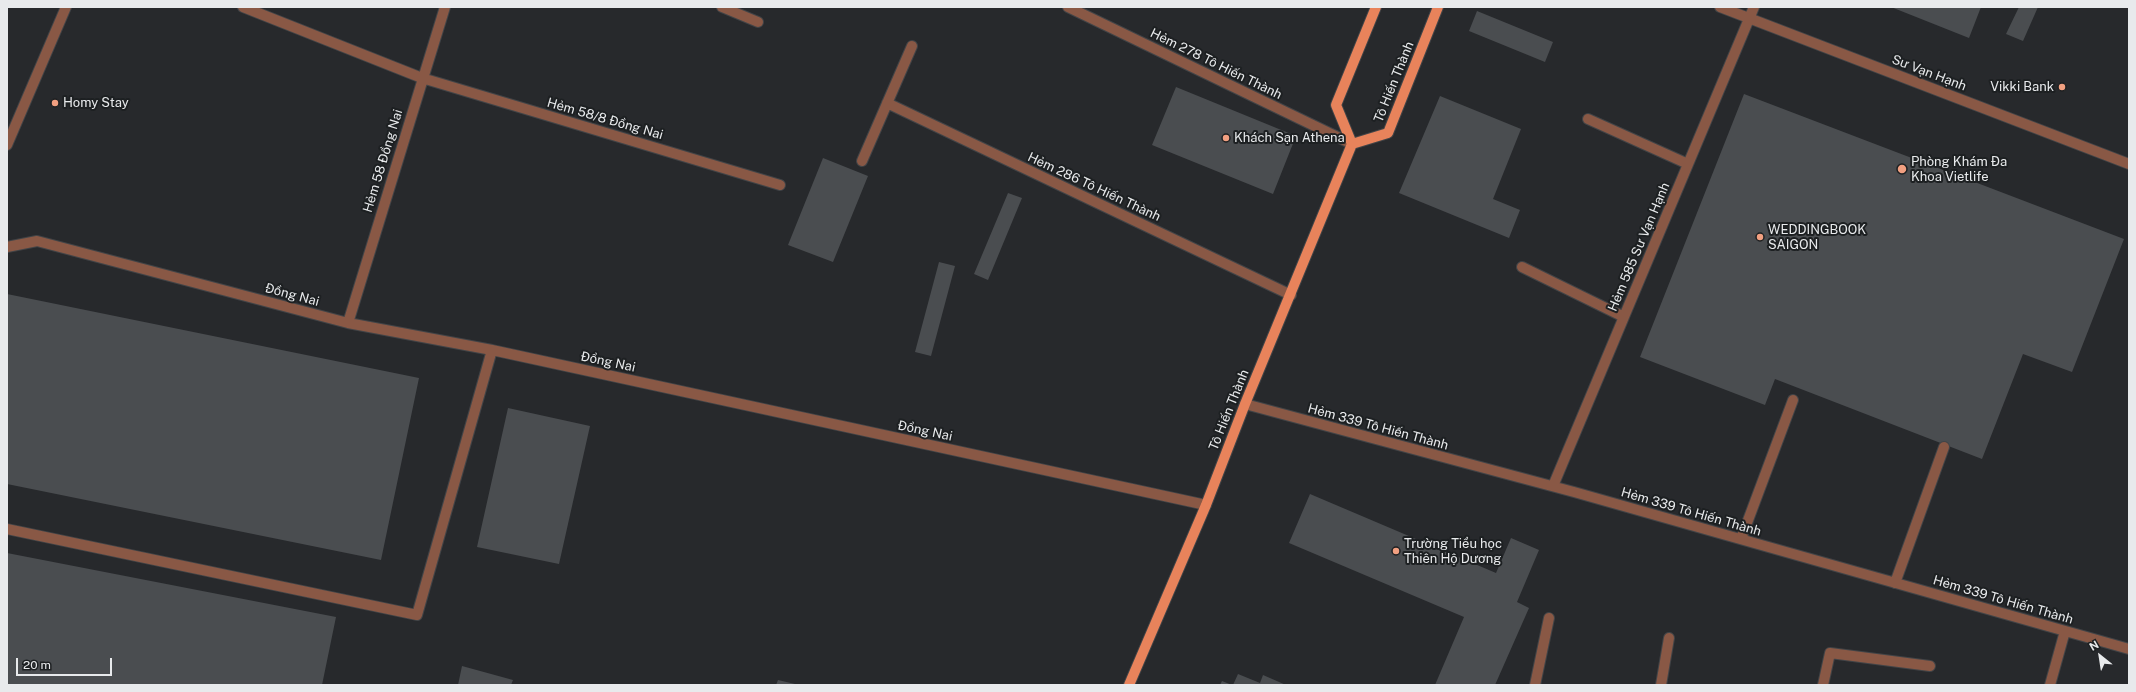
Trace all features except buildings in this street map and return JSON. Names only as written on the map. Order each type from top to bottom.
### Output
[{"type":"main road","points":[[1352,144],[1336,105],[1376,7]]},
{"type":"main road","name":"Tô Hiến Thành","points":[[1129,685],[1206,505],[1245,404],[1352,144],[1388,133],[1438,7]]},
{"type":"street","points":[[7,145],[66,7]]},
{"type":"street","name":"Hẻm 58/8 Đồng Nai","points":[[243,7],[422,78],[780,184]]},
{"type":"street","name":"Hẻm 58 Đồng Nai","points":[[348,323],[445,7]]},
{"type":"street","points":[[722,7],[758,22]]},
{"type":"street","name":"Hẻm 278 Tô Hiến Thành","points":[[1068,7],[1352,144]]},
{"type":"street","name":"Sư Vạn Hạnh","points":[[1720,7],[2129,164]]},
{"type":"street","name":"Hẻm 585 Sư Vạn Hạnh","points":[[1553,486],[1754,7]]},
{"type":"street","points":[[862,161],[912,46]]},
{"type":"street","name":"Hẻm 286 Tô Hiến Thành","points":[[887,103],[1291,295]]},
{"type":"street","points":[[1588,119],[1688,164]]},
{"type":"street","name":"Đồng Nai","points":[[7,247],[37,241],[348,323],[492,350],[1206,505]]},
{"type":"street","points":[[1522,267],[1624,317]]},
{"type":"street","points":[[7,529],[417,615],[492,350]]},
{"type":"street","points":[[1741,539],[1793,400]]},
{"type":"street","name":"Hẻm 339 Tô Hiến Thành","points":[[1245,404],[1553,486],[2129,649]]},
{"type":"street","points":[[1895,583],[1944,447]]},
{"type":"street","points":[[1535,685],[1548,618]]},
{"type":"street","points":[[2050,685],[2064,631]]},
{"type":"street","points":[[1661,685],[1670,638]]},
{"type":"street","points":[[1823,685],[1830,653],[1930,666]]},
{"type":"place","name":"Vikki Bank","points":[[2062,87]]},
{"type":"place","name":"Homy Stay","points":[[55,103]]},
{"type":"place","name":"Khách Sạn Athena","points":[[1226,138]]},
{"type":"place","name":"Phòng Khám Đa Khoa Vietlife","points":[[1902,169]]},
{"type":"place","name":"WEDDINGBOOK SAIGON","points":[[1760,237]]},
{"type":"place","name":"Trường Tiểu học Thiên Hộ Dương","points":[[1396,551]]}]
